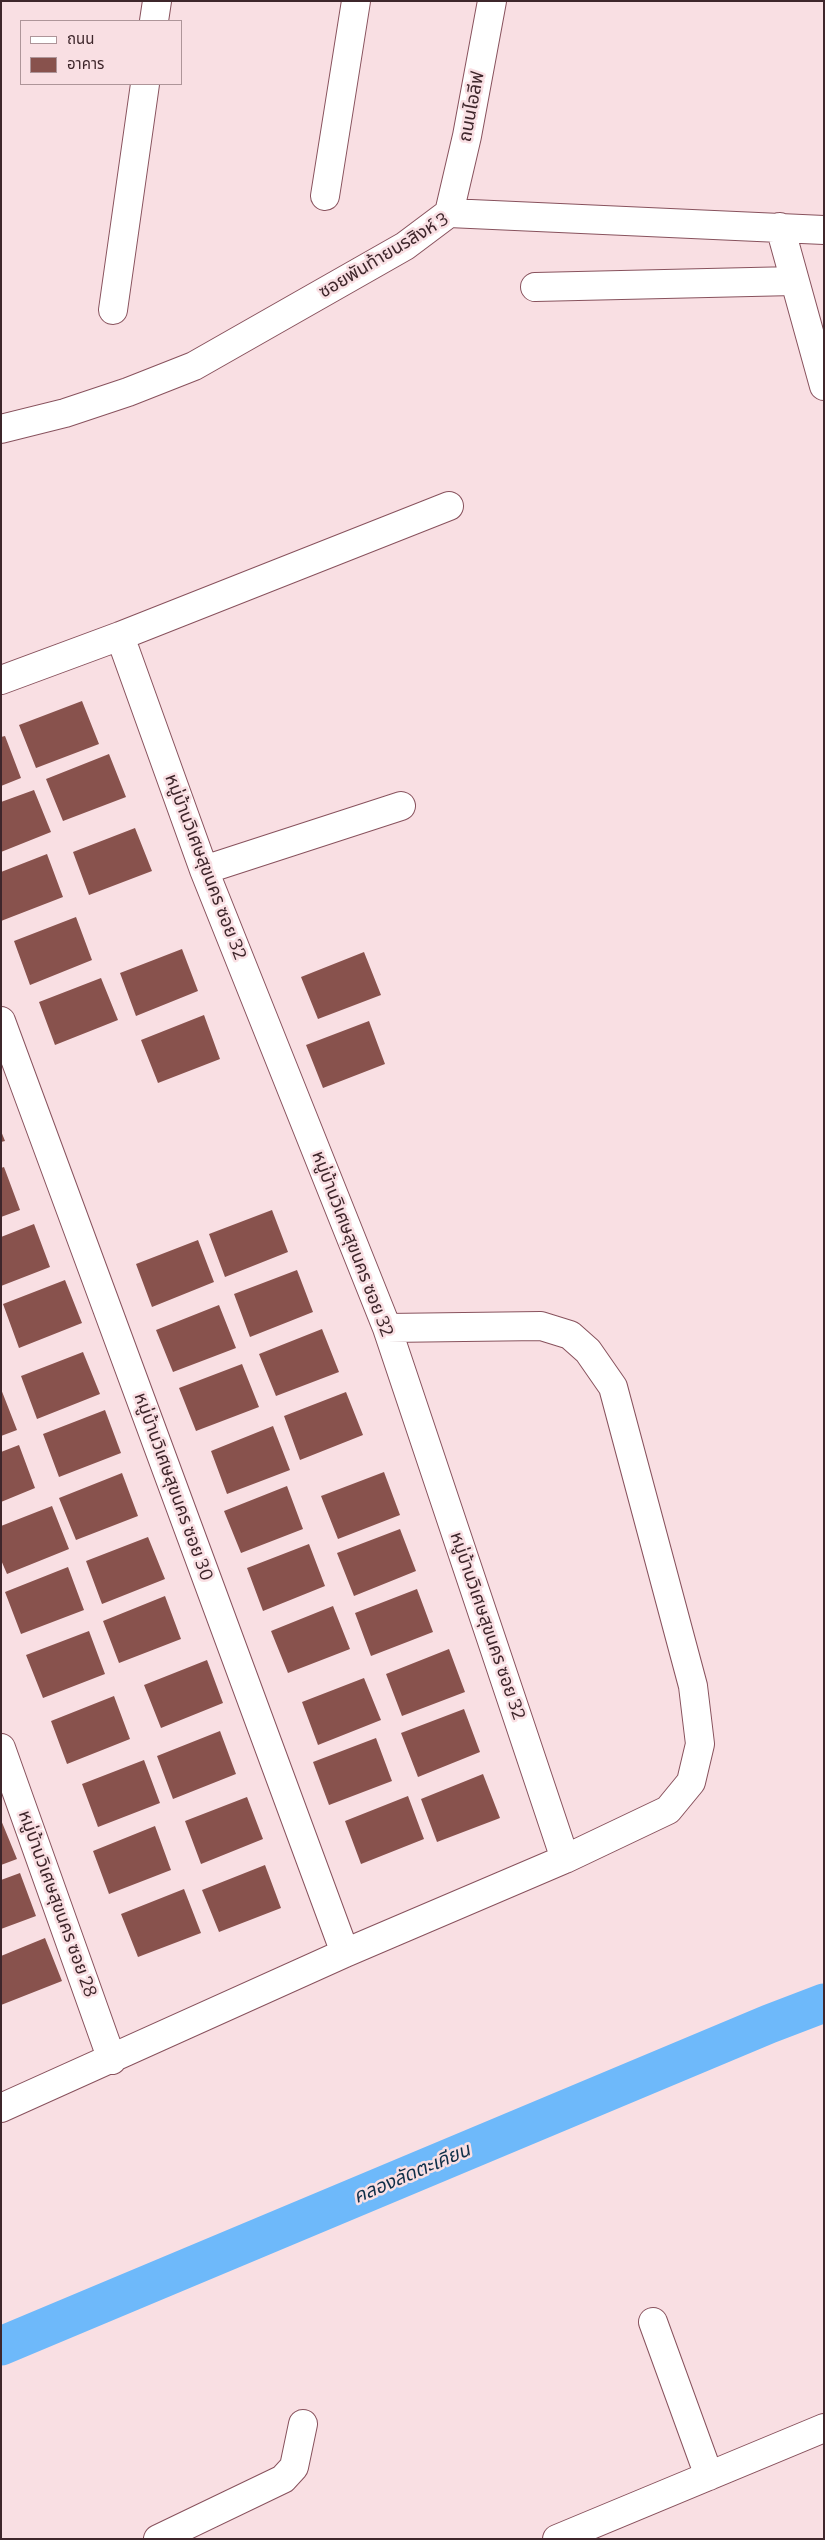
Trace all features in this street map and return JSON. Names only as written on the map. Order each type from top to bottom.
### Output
[{"type":"street","points":[[154,20],[157,1]]},
{"type":"street","points":[[325,196],[356,1]]},
{"type":"street","name":"ถนนไอลีฟ","points":[[449,213],[467,136],[492,1]]},
{"type":"street","points":[[113,310],[145,85]]},
{"type":"street","name":"ซอยพันท้ายนรสิงห์ 3","points":[[1,429],[83,407],[194,366],[405,246],[449,213],[520,218],[824,230]]},
{"type":"street","points":[[780,227],[824,386]]},
{"type":"street","points":[[535,287],[794,281]]},
{"type":"street","points":[[1,680],[120,636],[449,506]]},
{"type":"street","name":"หมู่บ้านวิเศษสุขนคร ซอย 32","points":[[120,636],[204,870],[387,1328],[565,1859]]},
{"type":"street","points":[[204,870],[401,806]]},
{"type":"street","name":"หมู่บ้านวิเศษสุขนคร ซอย 30","points":[[1,1021],[346,1953]]},
{"type":"street","points":[[1,2108],[112,2060],[346,1953],[565,1859],[668,1810],[691,1782],[700,1744],[693,1686],[613,1387],[588,1351],[570,1335],[541,1326],[387,1328]]},
{"type":"street","name":"หมู่บ้านวิเศษสุขนคร ซอย 28","points":[[1,1748],[112,2060]]},
{"type":"street","points":[[653,2322],[709,2476]]},
{"type":"street","points":[[158,2539],[283,2479],[294,2467],[303,2424]]},
{"type":"street","points":[[557,2539],[824,2428]]},
{"type":"building","points":[[82,701],[99,744],[36,768],[19,725]]},
{"type":"building","points":[[5,736],[21,778],[1,786],[1,737]]},
{"type":"building","points":[[109,754],[126,797],[63,821],[46,779]]},
{"type":"building","points":[[34,790],[51,832],[1,852],[1,802]]},
{"type":"building","points":[[135,828],[152,871],[89,895],[73,852]]},
{"type":"building","points":[[47,854],[63,897],[1,921],[1,872]]},
{"type":"building","points":[[76,917],[92,960],[30,985],[14,941]]},
{"type":"building","points":[[182,949],[198,991],[136,1016],[120,973]]},
{"type":"building","points":[[364,952],[381,995],[318,1019],[301,977]]},
{"type":"building","points":[[101,978],[118,1020],[55,1045],[39,1002]]},
{"type":"building","points":[[204,1015],[220,1059],[158,1083],[141,1040]]},
{"type":"building","points":[[369,1021],[385,1064],[323,1088],[306,1045]]},
{"type":"building","points":[[1,1131],[5,1141],[1,1142]]},
{"type":"building","points":[[4,1167],[20,1210],[1,1217],[1,1168]]},
{"type":"building","points":[[272,1210],[288,1252],[225,1277],[209,1234]]},
{"type":"building","points":[[34,1224],[50,1267],[1,1286],[1,1237]]},
{"type":"building","points":[[198,1240],[214,1282],[152,1307],[136,1264]]},
{"type":"building","points":[[297,1270],[313,1312],[250,1337],[234,1294]]},
{"type":"building","points":[[65,1280],[82,1323],[19,1348],[3,1304]]},
{"type":"building","points":[[219,1305],[236,1348],[173,1372],[156,1330]]},
{"type":"building","points":[[322,1329],[339,1372],[276,1396],[259,1354]]},
{"type":"building","points":[[83,1352],[100,1394],[37,1419],[21,1376]]},
{"type":"building","points":[[242,1364],[259,1407],[196,1431],[179,1388]]},
{"type":"building","points":[[1,1389],[17,1430],[1,1436]]},
{"type":"building","points":[[346,1392],[363,1435],[300,1460],[284,1416]]},
{"type":"building","points":[[105,1410],[121,1453],[59,1477],[43,1434]]},
{"type":"building","points":[[273,1426],[290,1470],[227,1494],[211,1451]]},
{"type":"building","points":[[19,1445],[35,1488],[1,1502],[1,1452]]},
{"type":"building","points":[[384,1472],[400,1515],[338,1539],[321,1496]]},
{"type":"building","points":[[122,1473],[138,1516],[76,1540],[59,1498]]},
{"type":"building","points":[[287,1486],[303,1529],[241,1553],[224,1511]]},
{"type":"building","points":[[52,1506],[69,1549],[7,1574],[1,1560],[1,1526]]},
{"type":"building","points":[[400,1529],[416,1571],[354,1596],[337,1553]]},
{"type":"building","points":[[148,1537],[165,1579],[102,1604],[86,1561]]},
{"type":"building","points":[[309,1544],[325,1586],[263,1611],[247,1568]]},
{"type":"building","points":[[68,1567],[84,1610],[21,1634],[5,1592]]},
{"type":"building","points":[[417,1589],[433,1632],[371,1656],[355,1613]]},
{"type":"building","points":[[165,1596],[181,1639],[119,1663],[103,1621]]},
{"type":"building","points":[[333,1606],[350,1649],[288,1673],[271,1631]]},
{"type":"building","points":[[89,1631],[105,1674],[43,1698],[26,1655]]},
{"type":"building","points":[[449,1649],[465,1692],[402,1716],[386,1674]]},
{"type":"building","points":[[207,1660],[223,1703],[161,1728],[144,1685]]},
{"type":"building","points":[[364,1678],[381,1720],[318,1745],[302,1702]]},
{"type":"building","points":[[114,1696],[130,1739],[67,1764],[51,1721]]},
{"type":"building","points":[[464,1709],[480,1752],[418,1777],[401,1733]]},
{"type":"building","points":[[220,1731],[236,1774],[173,1799],[157,1756]]},
{"type":"building","points":[[376,1738],[392,1781],[329,1805],[313,1762]]},
{"type":"building","points":[[144,1760],[160,1803],[98,1827],[82,1784]]},
{"type":"building","points":[[483,1774],[500,1818],[437,1842],[421,1799]]},
{"type":"building","points":[[408,1796],[424,1839],[361,1864],[345,1821]]},
{"type":"building","points":[[247,1797],[263,1839],[201,1864],[185,1821]]},
{"type":"building","points":[[1,1820],[17,1859],[1,1865]]},
{"type":"building","points":[[155,1826],[171,1870],[109,1894],[93,1851]]},
{"type":"building","points":[[265,1865],[281,1908],[219,1932],[202,1890]]},
{"type":"building","points":[[20,1873],[36,1916],[1,1929],[1,1880]]},
{"type":"building","points":[[184,1889],[201,1933],[138,1957],[121,1914]]},
{"type":"building","points":[[45,1938],[62,1981],[1,2005],[1,1956]]},
{"type":"waterway","name":"คลองลัดตะเคียน","points":[[1,2346],[769,2024],[824,2003]]}]
